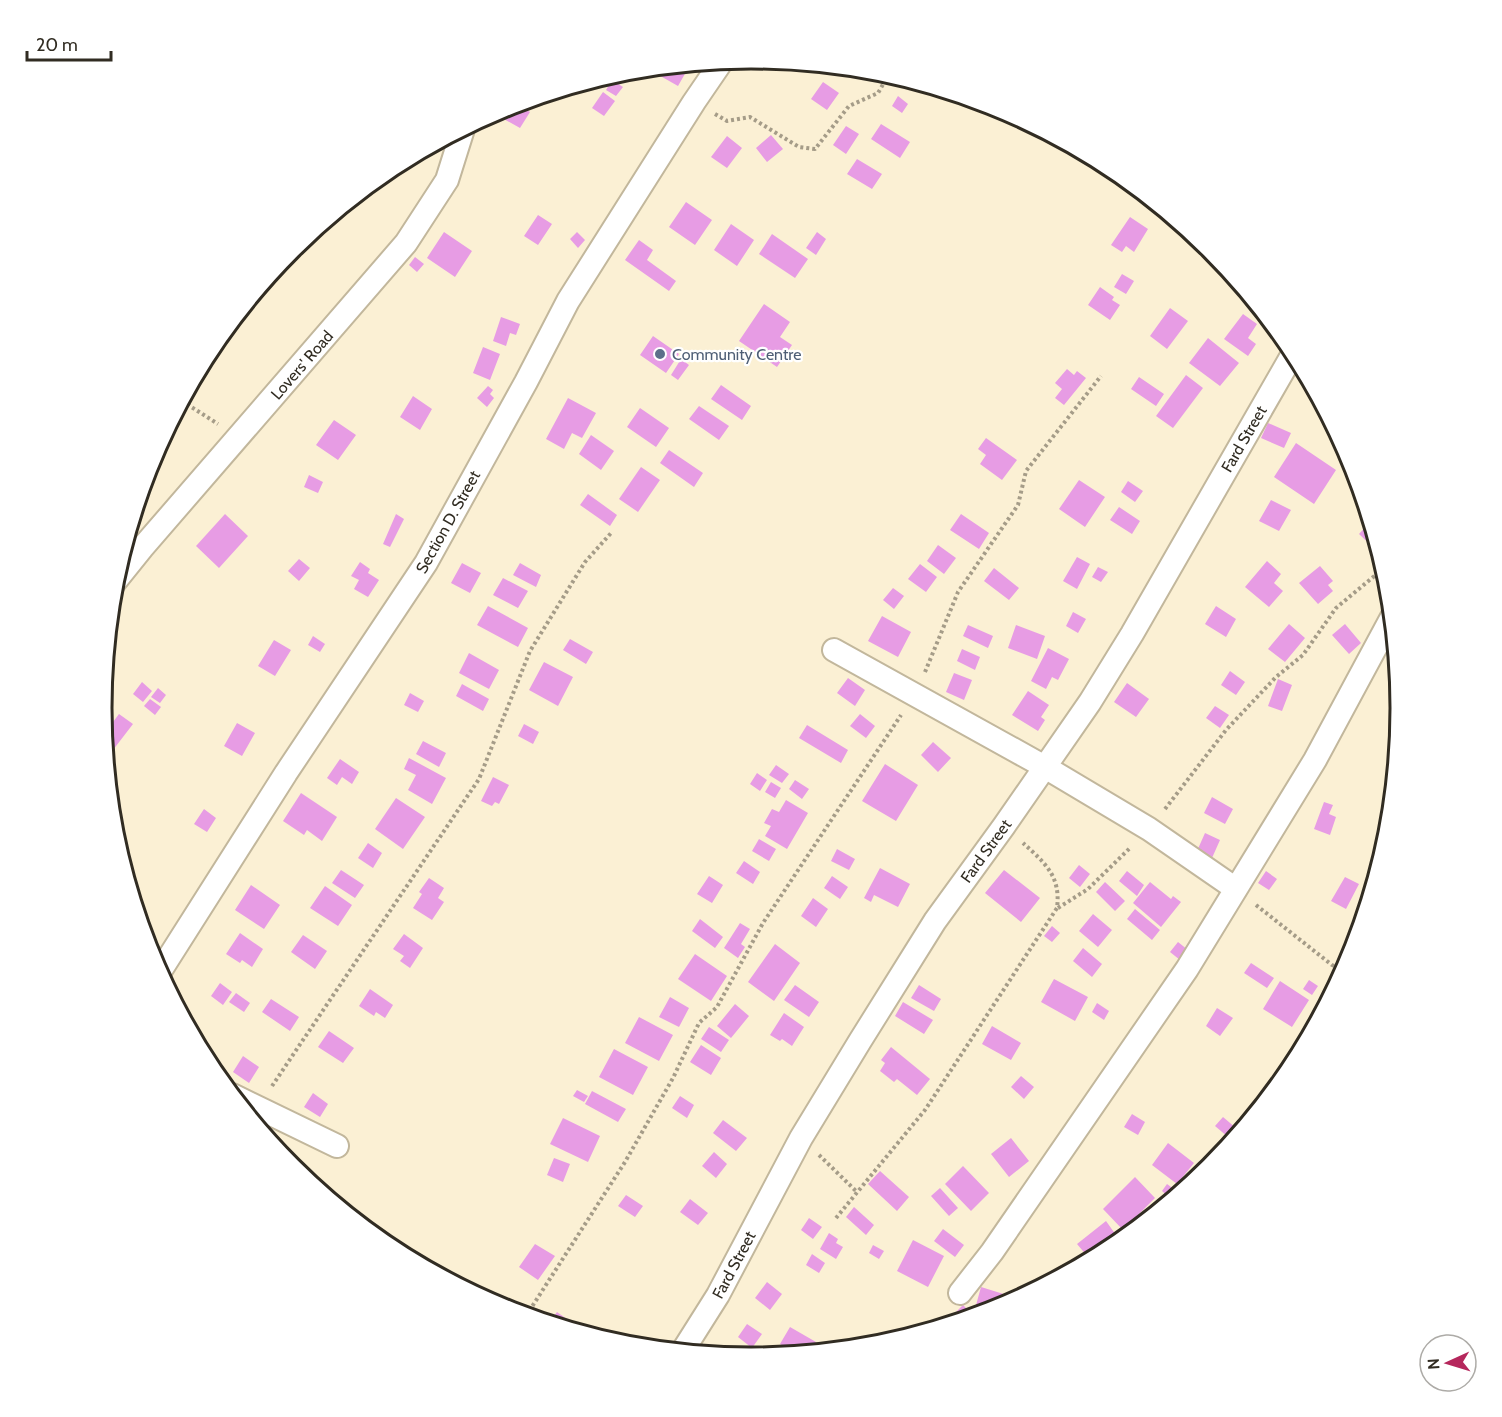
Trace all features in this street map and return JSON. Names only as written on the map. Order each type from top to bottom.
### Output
[{"type":"street","name":"Section D. Street","points":[[165,964],[305,744],[426,563],[568,301],[716,70]]},
{"type":"street","name":"Lovers' Road","points":[[128,565],[406,243],[447,180],[460,139]]},
{"type":"street","name":"Fard Street","points":[[687,1345],[718,1295],[801,1138],[935,921],[1046,767],[1132,634],[1288,362]]},
{"type":"street","points":[[960,1293],[992,1252],[1187,969],[1316,760],[1385,629]]},
{"type":"street","points":[[834,650],[916,693],[1046,767],[1149,829],[1236,889]]},
{"type":"street","points":[[248,1103],[337,1146]]},
{"type":"path","points":[[694,102],[727,121],[750,117],[799,147],[815,149],[849,106],[878,93],[884,83]]},
{"type":"path","points":[[531,1309],[625,1162],[673,1078],[699,1023],[717,1008],[763,923],[916,693],[958,592],[1018,505],[1026,471],[1101,376]]},
{"type":"path","points":[[188,405],[238,438]]},
{"type":"path","points":[[258,1108],[479,779],[530,651],[585,562],[612,532]]},
{"type":"path","points":[[836,1218],[925,1110],[1057,908],[1088,889],[1149,829],[1226,730],[1276,677],[1304,655],[1336,608],[1376,575]]},
{"type":"path","points":[[1004,826],[1048,865],[1059,893],[1057,908]]},
{"type":"path","points":[[1236,889],[1336,966]]},
{"type":"path","points":[[801,1138],[857,1192]]},
{"type":"building","points":[[686,72],[678,86],[659,75]]},
{"type":"building","points":[[823,82],[839,93],[827,110],[811,99]]},
{"type":"building","points":[[617,83],[623,87],[616,96],[606,90],[609,85]]},
{"type":"building","points":[[603,92],[615,101],[604,116],[592,108]]},
{"type":"building","points":[[898,96],[908,104],[902,113],[892,106]]},
{"type":"building","points":[[527,110],[530,112],[520,128],[504,119]]},
{"type":"building","points":[[881,124],[910,142],[900,158],[871,139]]},
{"type":"building","points":[[846,126],[859,134],[846,154],[833,145]]},
{"type":"building","points":[[771,135],[783,149],[767,162],[756,148]]},
{"type":"building","points":[[727,136],[742,148],[727,168],[711,157]]},
{"type":"building","points":[[857,159],[882,174],[872,189],[847,174]]},
{"type":"building","points":[[686,202],[712,220],[695,245],[669,227]]},
{"type":"building","points":[[538,215],[552,224],[538,245],[524,236]]},
{"type":"building","points":[[1130,217],[1148,229],[1134,252],[1126,246],[1122,252],[1111,245]]},
{"type":"building","points":[[731,224],[754,240],[737,266],[714,250]]},
{"type":"building","points":[[444,232],[472,251],[455,277],[427,258]]},
{"type":"building","points":[[577,232],[585,240],[578,248],[570,239]]},
{"type":"building","points":[[817,232],[826,239],[816,255],[806,248]]},
{"type":"building","points":[[772,234],[808,259],[795,278],[759,254]]},
{"type":"building","points":[[639,240],[653,250],[647,260],[676,281],[669,291],[625,260]]},
{"type":"building","points":[[415,257],[424,264],[417,272],[409,265]]},
{"type":"building","points":[[1122,274],[1134,281],[1126,294],[1114,287]]},
{"type":"building","points":[[1100,287],[1114,297],[1112,300],[1120,305],[1110,320],[1088,305]]},
{"type":"building","points":[[764,304],[790,322],[780,337],[792,345],[777,367],[739,341]]},
{"type":"building","points":[[1170,308],[1188,321],[1167,349],[1150,336]]},
{"type":"building","points":[[1243,314],[1257,324],[1248,338],[1256,344],[1248,356],[1224,339]]},
{"type":"building","points":[[501,317],[520,324],[516,335],[510,333],[506,346],[493,341]]},
{"type":"building","name":"Community Centre","points":[[653,336],[679,354],[666,373],[640,355]]},
{"type":"building","points":[[1208,338],[1239,363],[1220,386],[1189,363]]},
{"type":"building","points":[[483,347],[500,354],[490,380],[473,373]]},
{"type":"building","points":[[681,359],[689,365],[678,380],[671,375]]},
{"type":"building","points":[[1067,369],[1074,375],[1077,371],[1086,378],[1064,405],[1055,398],[1062,389],[1055,383]]},
{"type":"building","points":[[1186,375],[1203,388],[1173,428],[1156,416]]},
{"type":"building","points":[[1139,377],[1164,394],[1156,406],[1131,389]]},
{"type":"building","points":[[721,385],[751,406],[742,420],[711,399]]},
{"type":"building","points":[[488,386],[493,390],[490,394],[494,398],[487,407],[477,398]]},
{"type":"building","points":[[413,396],[432,409],[420,430],[400,417]]},
{"type":"building","points":[[568,398],[596,413],[582,438],[572,433],[564,449],[546,439]]},
{"type":"building","points":[[699,406],[729,426],[719,440],[689,419]]},
{"type":"building","points":[[640,408],[669,428],[656,447],[627,427]]},
{"type":"building","points":[[334,420],[356,435],[338,460],[316,445]]},
{"type":"building","points":[[1268,423],[1291,433],[1284,448],[1261,438]]},
{"type":"building","points":[[591,435],[614,451],[601,470],[579,454]]},
{"type":"building","points":[[986,438],[1017,460],[1002,480],[980,464],[986,455],[978,449]]},
{"type":"building","points":[[1296,443],[1336,470],[1314,504],[1274,477]]},
{"type":"building","points":[[669,450],[703,473],[694,487],[660,463]]},
{"type":"building","points":[[641,467],[660,480],[638,512],[619,499]]},
{"type":"building","points":[[309,475],[323,482],[318,493],[304,487]]},
{"type":"building","points":[[1079,480],[1105,497],[1085,527],[1059,509]]},
{"type":"building","points":[[1128,481],[1143,491],[1135,502],[1121,492]]},
{"type":"building","points":[[588,494],[617,515],[610,526],[580,505]]},
{"type":"building","points":[[1271,500],[1291,510],[1279,531],[1259,521]]},
{"type":"building","points":[[1119,507],[1140,521],[1132,534],[1110,520]]},
{"type":"building","points":[[225,514],[248,536],[219,568],[196,546]]},
{"type":"building","points":[[396,514],[404,519],[390,547],[383,544]]},
{"type":"building","points":[[961,514],[989,533],[979,549],[950,530]]},
{"type":"building","points":[[1364,528],[1369,544],[1359,534]]},
{"type":"building","points":[[938,545],[956,558],[944,574],[927,561]]},
{"type":"building","points":[[1077,557],[1090,564],[1077,589],[1063,581]]},
{"type":"building","points":[[299,559],[310,568],[299,581],[288,571]]},
{"type":"building","points":[[1267,561],[1281,574],[1274,583],[1283,591],[1269,607],[1245,587]]},
{"type":"building","points":[[360,562],[370,569],[368,573],[379,580],[368,597],[354,589],[359,580],[351,576]]},
{"type":"building","points":[[462,563],[481,573],[470,593],[451,583]]},
{"type":"building","points":[[520,563],[541,575],[536,587],[513,575]]},
{"type":"building","points":[[920,564],[937,577],[926,592],[908,579]]},
{"type":"building","points":[[1320,566],[1333,581],[1328,585],[1333,591],[1318,604],[1299,583]]},
{"type":"building","points":[[1098,567],[1108,572],[1101,582],[1092,577]]},
{"type":"building","points":[[994,568],[1019,588],[1009,600],[984,581]]},
{"type":"building","points":[[503,578],[528,591],[518,608],[493,595]]},
{"type":"building","points":[[893,588],[904,596],[894,609],[883,600]]},
{"type":"building","points":[[488,606],[528,628],[518,647],[477,625]]},
{"type":"building","points":[[1216,606],[1236,619],[1226,637],[1205,624]]},
{"type":"building","points":[[1073,612],[1086,619],[1078,633],[1066,626]]},
{"type":"building","points":[[882,616],[911,632],[898,657],[868,641]]},
{"type":"building","points":[[1289,624],[1305,638],[1285,662],[1268,649]]},
{"type":"building","points":[[1345,624],[1361,643],[1349,654],[1332,635]]},
{"type":"building","points":[[968,625],[993,636],[988,648],[963,636]]},
{"type":"building","points":[[1016,625],[1045,636],[1037,659],[1008,648]]},
{"type":"building","points":[[313,636],[325,644],[320,652],[308,645]]},
{"type":"building","points":[[570,639],[593,652],[586,664],[563,650]]},
{"type":"building","points":[[274,640],[291,650],[275,676],[258,666]]},
{"type":"building","points":[[1048,648],[1069,659],[1058,680],[1052,677],[1046,689],[1031,681]]},
{"type":"building","points":[[962,649],[980,657],[975,670],[957,661]]},
{"type":"building","points":[[469,653],[499,670],[489,689],[459,673]]},
{"type":"building","points":[[544,662],[573,677],[558,706],[529,690]]},
{"type":"building","points":[[1230,671],[1245,682],[1236,695],[1221,685]]},
{"type":"building","points":[[954,673],[972,680],[964,700],[946,692]]},
{"type":"building","points":[[848,678],[865,690],[855,706],[837,693]]},
{"type":"building","points":[[1278,679],[1292,685],[1282,711],[1268,706]]},
{"type":"building","points":[[142,682],[152,691],[143,702],[133,694]]},
{"type":"building","points":[[1127,683],[1149,699],[1136,717],[1114,702]]},
{"type":"building","points":[[462,684],[489,699],[483,711],[456,696]]},
{"type":"building","points":[[158,688],[166,695],[160,703],[151,697]]},
{"type":"building","points":[[1028,691],[1049,705],[1041,717],[1045,720],[1038,731],[1012,715]]},
{"type":"building","points":[[410,693],[424,701],[418,712],[404,705]]},
{"type":"building","points":[[150,699],[161,707],[155,715],[144,706]]},
{"type":"building","points":[[1215,706],[1229,715],[1220,728],[1206,718]]},
{"type":"building","points":[[119,714],[133,724],[113,750],[112,723]]},
{"type":"building","points":[[860,714],[875,726],[866,738],[850,726]]},
{"type":"building","points":[[237,723],[255,733],[242,756],[224,746]]},
{"type":"building","points":[[524,724],[539,732],[533,744],[518,736]]},
{"type":"building","points":[[807,725],[848,750],[841,763],[799,738]]},
{"type":"building","points":[[423,741],[446,753],[439,767],[416,754]]},
{"type":"building","points":[[933,742],[951,758],[938,772],[921,755]]},
{"type":"building","points":[[409,758],[446,778],[432,804],[408,790],[416,775],[404,769]]},
{"type":"building","points":[[340,759],[359,772],[352,784],[342,777],[337,785],[327,778]]},
{"type":"building","points":[[885,764],[918,785],[896,821],[862,801]]},
{"type":"building","points":[[776,765],[789,774],[782,783],[769,775]]},
{"type":"building","points":[[757,773],[767,780],[760,791],[750,784]]},
{"type":"building","points":[[493,777],[509,785],[499,804],[495,802],[492,806],[481,801]]},
{"type":"building","points":[[795,780],[809,789],[802,799],[789,789]]},
{"type":"building","points":[[771,782],[781,788],[775,798],[765,792]]},
{"type":"building","points":[[301,793],[337,817],[322,841],[307,830],[304,835],[283,821]]},
{"type":"building","points":[[1212,797],[1233,809],[1225,824],[1204,813]]},
{"type":"building","points":[[396,798],[425,817],[403,849],[375,829]]},
{"type":"building","points":[[786,800],[808,813],[787,849],[765,836],[771,826],[764,823],[772,809],[779,812]]},
{"type":"building","points":[[1324,802],[1333,805],[1329,814],[1336,817],[1330,835],[1314,829]]},
{"type":"building","points":[[204,809],[216,818],[207,832],[194,824]]},
{"type":"building","points":[[1205,833],[1220,840],[1212,858],[1197,851]]},
{"type":"building","points":[[759,839],[776,849],[769,861],[752,851]]},
{"type":"building","points":[[368,843],[382,853],[373,868],[358,858]]},
{"type":"building","points":[[837,849],[855,859],[849,870],[831,861]]},
{"type":"building","points":[[744,861],[760,872],[753,884],[736,873]]},
{"type":"building","points":[[1079,865],[1090,874],[1080,887],[1069,878]]},
{"type":"building","points":[[880,868],[910,884],[898,907],[874,895],[871,902],[864,898]]},
{"type":"building","points":[[341,870],[364,885],[355,898],[332,883]]},
{"type":"building","points":[[1004,870],[1040,898],[1021,922],[985,893]]},
{"type":"building","points":[[1127,871],[1144,885],[1137,896],[1119,881]]},
{"type":"building","points":[[1266,871],[1277,879],[1269,890],[1258,883]]},
{"type":"building","points":[[709,876],[723,885],[712,903],[697,894]]},
{"type":"building","points":[[832,876],[848,887],[840,899],[824,888]]},
{"type":"building","points":[[1345,877],[1359,884],[1346,909],[1331,901]]},
{"type":"building","points":[[429,878],[444,888],[438,898],[444,902],[432,920],[413,908],[422,894],[419,892]]},
{"type":"building","points":[[1105,882],[1125,901],[1115,911],[1096,892]]},
{"type":"building","points":[[1150,882],[1171,899],[1173,896],[1181,902],[1161,927],[1133,903]]},
{"type":"building","points":[[251,885],[280,905],[264,929],[235,910]]},
{"type":"building","points":[[325,886],[352,905],[338,926],[310,908]]},
{"type":"building","points":[[813,898],[828,909],[816,927],[801,916]]},
{"type":"building","points":[[1135,909],[1160,930],[1152,940],[1127,919]]},
{"type":"building","points":[[1093,914],[1112,930],[1098,947],[1079,931]]},
{"type":"building","points":[[700,919],[723,937],[715,948],[692,931]]},
{"type":"building","points":[[740,923],[750,929],[741,944],[745,947],[738,958],[724,948]]},
{"type":"building","points":[[1052,926],[1060,933],[1052,942],[1044,936]]},
{"type":"building","points":[[240,933],[263,949],[252,967],[226,954]]},
{"type":"building","points":[[404,934],[423,948],[410,968],[400,961],[404,956],[393,949]]},
{"type":"building","points":[[303,935],[327,951],[315,969],[291,952]]},
{"type":"building","points":[[1178,942],[1188,950],[1180,960],[1170,952]]},
{"type":"building","points":[[775,944],[800,963],[774,1001],[748,982]]},
{"type":"building","points":[[1083,948],[1102,964],[1092,977],[1073,961]]},
{"type":"building","points":[[695,954],[727,976],[711,1001],[678,979]]},
{"type":"building","points":[[1251,963],[1274,978],[1267,988],[1244,973]]},
{"type":"building","points":[[1054,979],[1088,997],[1075,1021],[1041,1002]]},
{"type":"building","points":[[1309,980],[1318,986],[1312,995],[1303,989]]},
{"type":"building","points":[[1280,981],[1309,1000],[1292,1027],[1263,1009]]},
{"type":"building","points":[[220,983],[232,992],[223,1005],[211,996]]},
{"type":"building","points":[[795,985],[819,1002],[809,1017],[784,1000]]},
{"type":"building","points":[[919,985],[941,999],[934,1011],[911,998]]},
{"type":"building","points":[[370,989],[393,1005],[385,1018],[376,1012],[374,1016],[359,1006]]},
{"type":"building","points":[[236,993],[250,1003],[244,1012],[229,1002]]},
{"type":"building","points":[[670,997],[689,1008],[679,1027],[659,1017]]},
{"type":"building","points":[[271,999],[299,1017],[290,1031],[262,1012]]},
{"type":"building","points":[[903,1002],[933,1020],[924,1034],[895,1016]]},
{"type":"building","points":[[1097,1003],[1109,1011],[1104,1020],[1092,1012]]},
{"type":"building","points":[[735,1004],[749,1016],[731,1038],[717,1026]]},
{"type":"building","points":[[1217,1008],[1233,1018],[1220,1036],[1206,1026]]},
{"type":"building","points":[[784,1013],[804,1027],[792,1046],[770,1035]]},
{"type":"building","points":[[639,1017],[673,1035],[659,1061],[625,1043]]},
{"type":"building","points":[[992,1026],[1021,1043],[1011,1060],[982,1044]]},
{"type":"building","points":[[709,1027],[729,1040],[721,1052],[701,1039]]},
{"type":"building","points":[[329,1031],[354,1048],[343,1063],[318,1047]]},
{"type":"building","points":[[701,1045],[721,1058],[711,1075],[690,1062]]},
{"type":"building","points":[[891,1047],[930,1079],[917,1095],[897,1079],[894,1082],[880,1071],[885,1063],[881,1060]]},
{"type":"building","points":[[614,1049],[648,1067],[633,1095],[599,1077]]},
{"type":"building","points":[[243,1056],[259,1067],[249,1083],[233,1072]]},
{"type":"building","points":[[1021,1076],[1034,1087],[1024,1099],[1011,1087]]},
{"type":"building","points":[[577,1090],[588,1096],[584,1102],[573,1096]]},
{"type":"building","points":[[592,1091],[626,1109],[618,1122],[585,1104]]},
{"type":"building","points":[[313,1093],[328,1104],[320,1117],[304,1107]]},
{"type":"building","points":[[680,1096],[694,1105],[687,1118],[672,1108]]},
{"type":"building","points":[[1132,1114],[1145,1122],[1138,1135],[1124,1127]]},
{"type":"building","points":[[1223,1117],[1235,1127],[1227,1136],[1215,1126]]},
{"type":"building","points":[[563,1118],[600,1136],[588,1162],[550,1144]]},
{"type":"building","points":[[723,1120],[747,1138],[736,1151],[713,1133]]},
{"type":"building","points":[[1011,1138],[1029,1161],[1009,1177],[991,1154]]},
{"type":"building","points":[[1168,1143],[1194,1163],[1177,1184],[1152,1165]]},
{"type":"building","points":[[714,1152],[727,1164],[716,1178],[702,1166]]},
{"type":"building","points":[[554,1158],[570,1164],[563,1182],[547,1175]]},
{"type":"building","points":[[963,1166],[989,1193],[971,1211],[945,1184]]},
{"type":"building","points":[[880,1171],[909,1197],[897,1211],[868,1184]]},
{"type":"building","points":[[1135,1177],[1155,1198],[1122,1229],[1103,1209]]},
{"type":"building","points":[[1167,1184],[1173,1189],[1166,1195],[1162,1191]]},
{"type":"building","points":[[940,1188],[958,1208],[949,1216],[931,1196]]},
{"type":"building","points":[[626,1195],[643,1206],[635,1217],[618,1206]]},
{"type":"building","points":[[690,1199],[708,1213],[698,1225],[680,1212]]},
{"type":"building","points":[[854,1207],[874,1225],[866,1235],[846,1217]]},
{"type":"building","points":[[809,1218],[822,1227],[813,1239],[801,1230]]},
{"type":"building","points":[[1106,1221],[1115,1234],[1085,1253],[1077,1244]]},
{"type":"building","points":[[943,1229],[964,1245],[955,1257],[934,1241]]},
{"type":"building","points":[[829,1233],[838,1239],[836,1243],[843,1247],[836,1259],[820,1249]]},
{"type":"building","points":[[913,1240],[944,1256],[928,1287],[897,1271]]},
{"type":"building","points":[[535,1244],[555,1256],[538,1280],[519,1267]]},
{"type":"building","points":[[873,1245],[884,1251],[879,1259],[869,1253]]},
{"type":"building","points":[[812,1254],[825,1263],[819,1273],[806,1265]]},
{"type":"building","points":[[767,1282],[782,1294],[770,1310],[755,1298]]},
{"type":"building","points":[[981,1287],[1006,1295],[996,1299],[976,1307]]},
{"type":"building","points":[[963,1305],[968,1310],[957,1314],[953,1315]]},
{"type":"building","points":[[557,1312],[571,1322],[554,1317]]},
{"type":"building","points":[[747,1324],[762,1334],[752,1348],[738,1337]]},
{"type":"building","points":[[790,1327],[816,1342],[814,1345],[793,1347],[785,1347],[780,1344]]},
{"type":"place","name":"Community Centre","points":[[660,354]]}]
